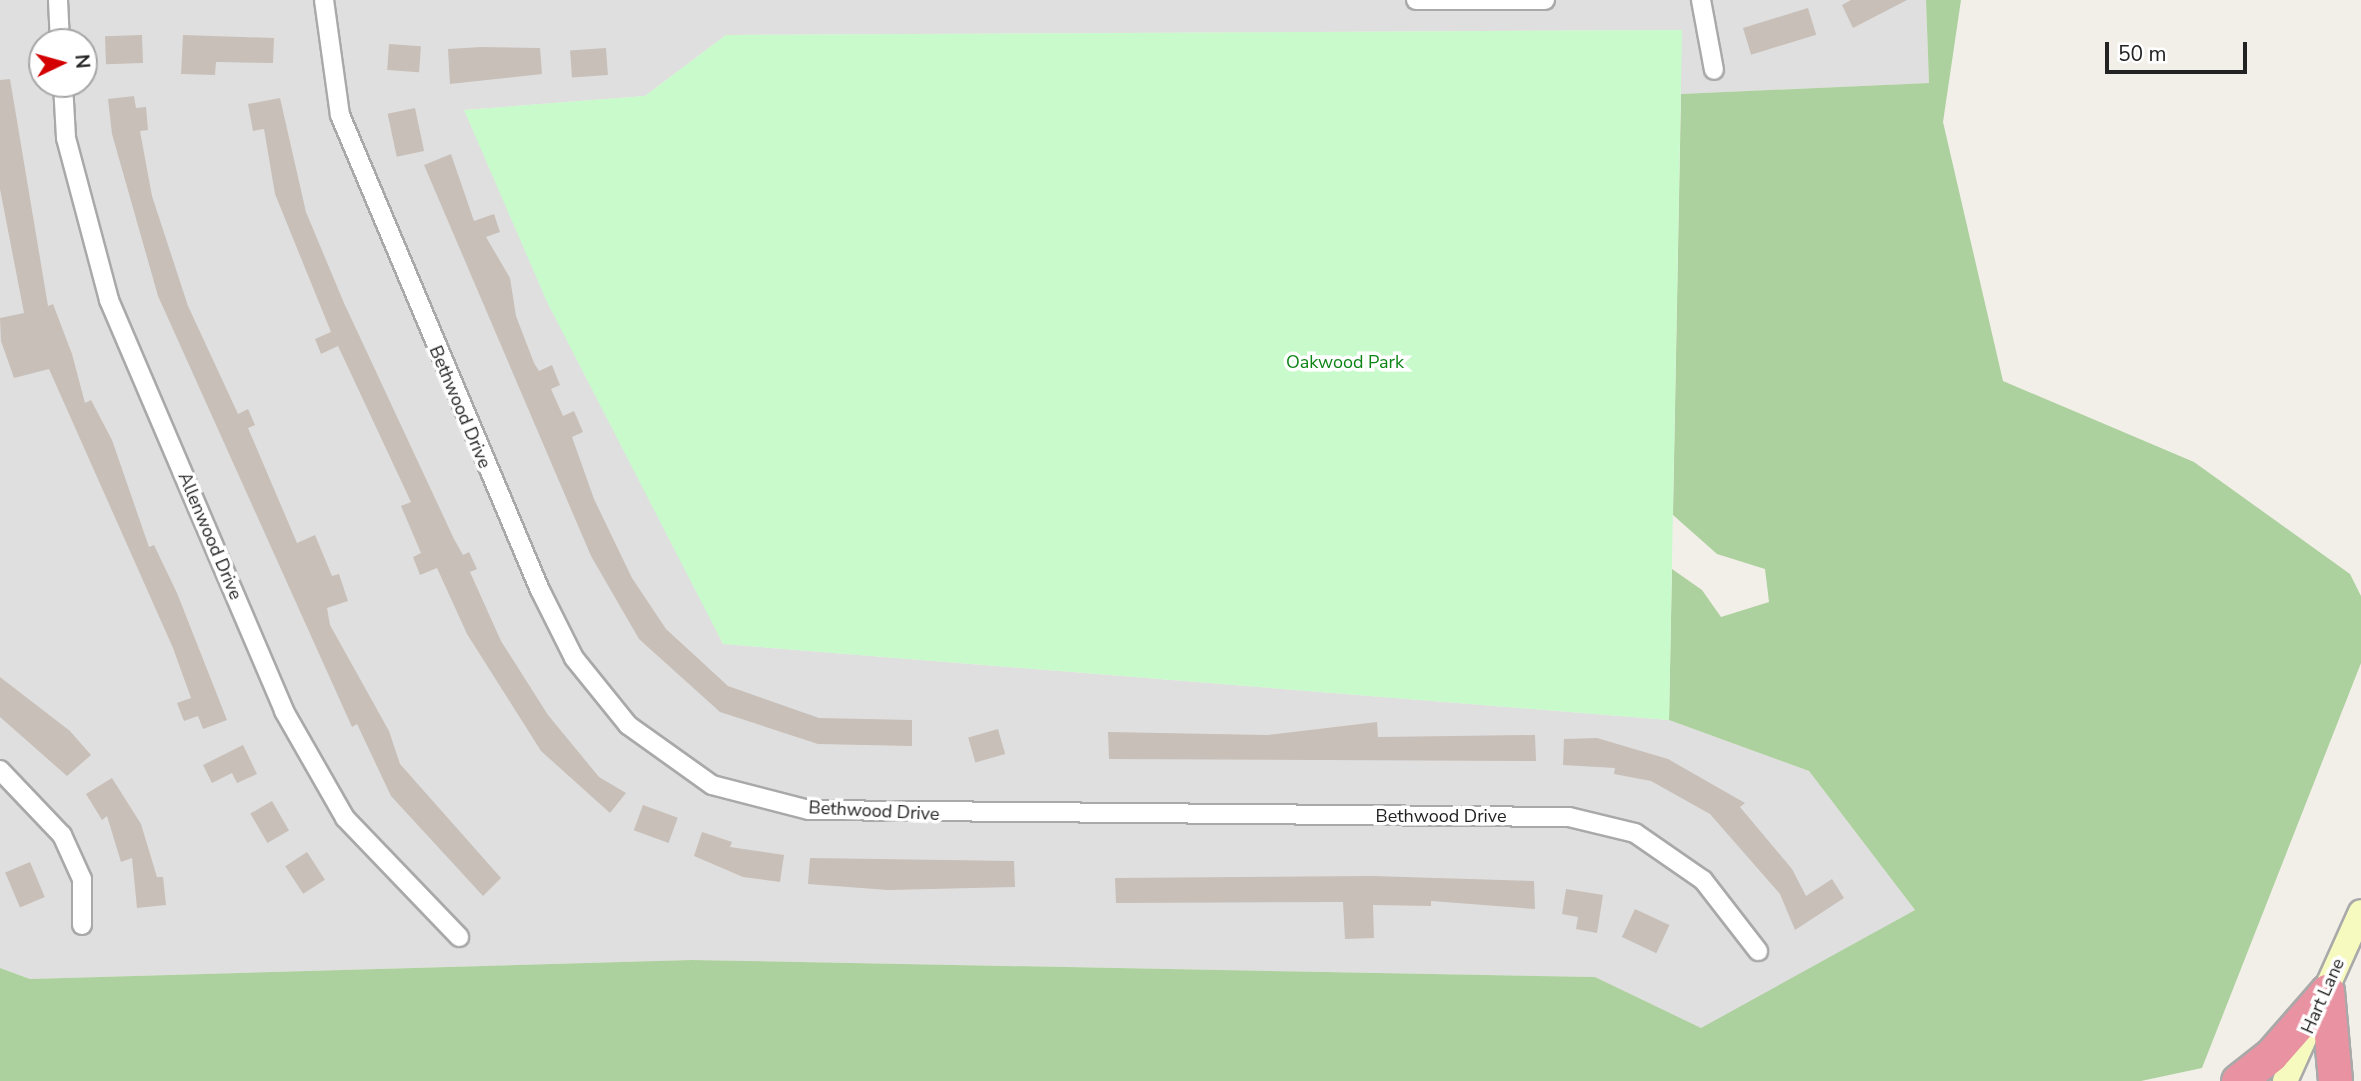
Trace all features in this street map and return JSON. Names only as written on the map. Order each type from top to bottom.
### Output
[{"type":"highway","points":[[2238,1081],[2271,1055],[2326,991]]},
{"type":"highway","points":[[2326,991],[2335,1081]]},
{"type":"main road","name":"Hart Lane","points":[[2285,1081],[2361,912]]},
{"type":"street","points":[[58,0],[59,28]]},
{"type":"street","name":"Bethwood Drive","points":[[324,0],[340,115],[540,590],[574,658],[628,725],[712,785],[822,810],[1569,817],[1636,833],[1703,880],[1758,951]]},
{"type":"street","points":[[1416,0],[1545,0]]},
{"type":"street","points":[[1701,0],[1714,70]]},
{"type":"street","name":"Allenwood Drive","points":[[64,98],[66,138],[109,300],[284,711],[345,818],[459,937]]},
{"type":"street","points":[[0,770],[62,835],[82,879],[82,925]]},
{"type":"shaded area","points":[[0,0],[1926,0],[1929,83],[1681,94],[1681,30],[726,35],[645,96],[464,110],[723,644],[1669,720],[1809,771],[1915,910],[1701,1029],[1595,977],[691,960],[30,979],[0,968]]},
{"type":"green space","points":[[1926,0],[1961,0],[1943,122],[2003,381],[2194,462],[2350,574],[2361,596],[2361,663],[2202,1068],[2141,1081],[0,1081],[0,968],[30,979],[691,960],[1595,977],[1701,1028],[1915,910],[1809,771],[1669,720],[1672,569],[1702,590],[1721,617],[1769,602],[1765,569],[1717,554],[1673,515],[1681,94],[1929,83]]},
{"type":"green space","name":"Oakwood Park","points":[[1682,30],[1669,720],[723,644],[547,302],[464,110],[645,96],[726,35]]},
{"type":"building","points":[[1851,0],[1907,0],[1853,28],[1842,5]]},
{"type":"building","points":[[1808,8],[1816,35],[1751,55],[1743,28]]},
{"type":"building","points":[[142,35],[143,63],[106,64],[105,36]]},
{"type":"building","points":[[183,35],[274,38],[273,63],[216,62],[215,75],[181,74]]},
{"type":"building","points":[[389,44],[421,46],[419,72],[387,70]]},
{"type":"building","points":[[540,48],[542,74],[450,84],[448,49]]},
{"type":"building","points":[[606,48],[608,75],[572,77],[570,51]]},
{"type":"building","points":[[10,79],[48,306],[53,304],[72,354],[85,403],[91,400],[112,440],[149,547],[154,545],[177,593],[227,720],[203,729],[198,716],[184,721],[177,703],[191,698],[173,648],[49,369],[14,378],[1,341],[0,318],[24,313],[0,189],[0,80]]},
{"type":"building","points":[[134,96],[136,108],[146,107],[148,130],[140,131],[152,196],[188,306],[238,414],[248,409],[255,425],[248,428],[297,543],[315,535],[332,576],[339,574],[348,601],[327,608],[330,625],[389,731],[400,764],[501,878],[483,896],[391,796],[357,724],[352,727],[158,296],[112,134],[108,99]]},
{"type":"building","points":[[280,98],[306,212],[344,303],[454,539],[463,555],[469,552],[477,569],[470,572],[501,641],[548,715],[599,777],[626,793],[610,813],[541,751],[467,634],[437,568],[420,575],[413,557],[421,553],[401,506],[411,502],[338,346],[321,354],[315,339],[331,332],[275,194],[264,129],[253,131],[248,104]]},
{"type":"building","points":[[415,108],[424,151],[397,157],[388,114]]},
{"type":"building","points":[[451,154],[474,221],[494,214],[500,232],[486,237],[510,278],[516,316],[534,363],[539,371],[552,365],[560,385],[551,389],[563,416],[574,411],[583,432],[572,437],[594,499],[632,578],[666,629],[728,686],[819,718],[912,720],[912,746],[818,744],[720,712],[639,639],[591,556],[424,165]]},
{"type":"building","points":[[0,677],[70,731],[91,755],[67,776],[0,717]]},
{"type":"building","points":[[1377,722],[1378,737],[1535,735],[1536,761],[1109,759],[1108,732],[1267,735]]},
{"type":"building","points":[[998,729],[1005,754],[975,763],[968,738]]},
{"type":"building","points":[[1597,738],[1668,759],[1745,803],[1740,807],[1792,869],[1806,896],[1832,879],[1844,898],[1795,930],[1780,894],[1710,814],[1651,781],[1614,774],[1615,768],[1563,765],[1564,739]]},
{"type":"building","points":[[243,745],[257,774],[237,783],[232,773],[212,783],[203,765]]},
{"type":"building","points":[[112,778],[141,824],[157,877],[163,877],[166,905],[137,908],[132,858],[121,862],[107,816],[102,820],[86,794]]},
{"type":"building","points":[[272,801],[289,830],[267,843],[250,814]]},
{"type":"building","points":[[643,805],[678,818],[669,843],[634,830]]},
{"type":"building","points":[[702,832],[732,842],[730,847],[784,855],[780,882],[743,877],[694,856]]},
{"type":"building","points":[[307,852],[325,880],[303,894],[285,866]]},
{"type":"building","points":[[810,858],[1014,861],[1015,887],[888,890],[808,884]]},
{"type":"building","points":[[30,862],[45,897],[20,908],[5,873]]},
{"type":"building","points":[[1372,876],[1534,881],[1535,909],[1431,901],[1431,906],[1373,905],[1374,938],[1345,939],[1343,902],[1116,903],[1115,878]]},
{"type":"building","points":[[1566,889],[1603,895],[1597,933],[1576,929],[1578,917],[1562,914]]},
{"type":"building","points":[[1635,909],[1669,925],[1656,953],[1622,937]]}]
